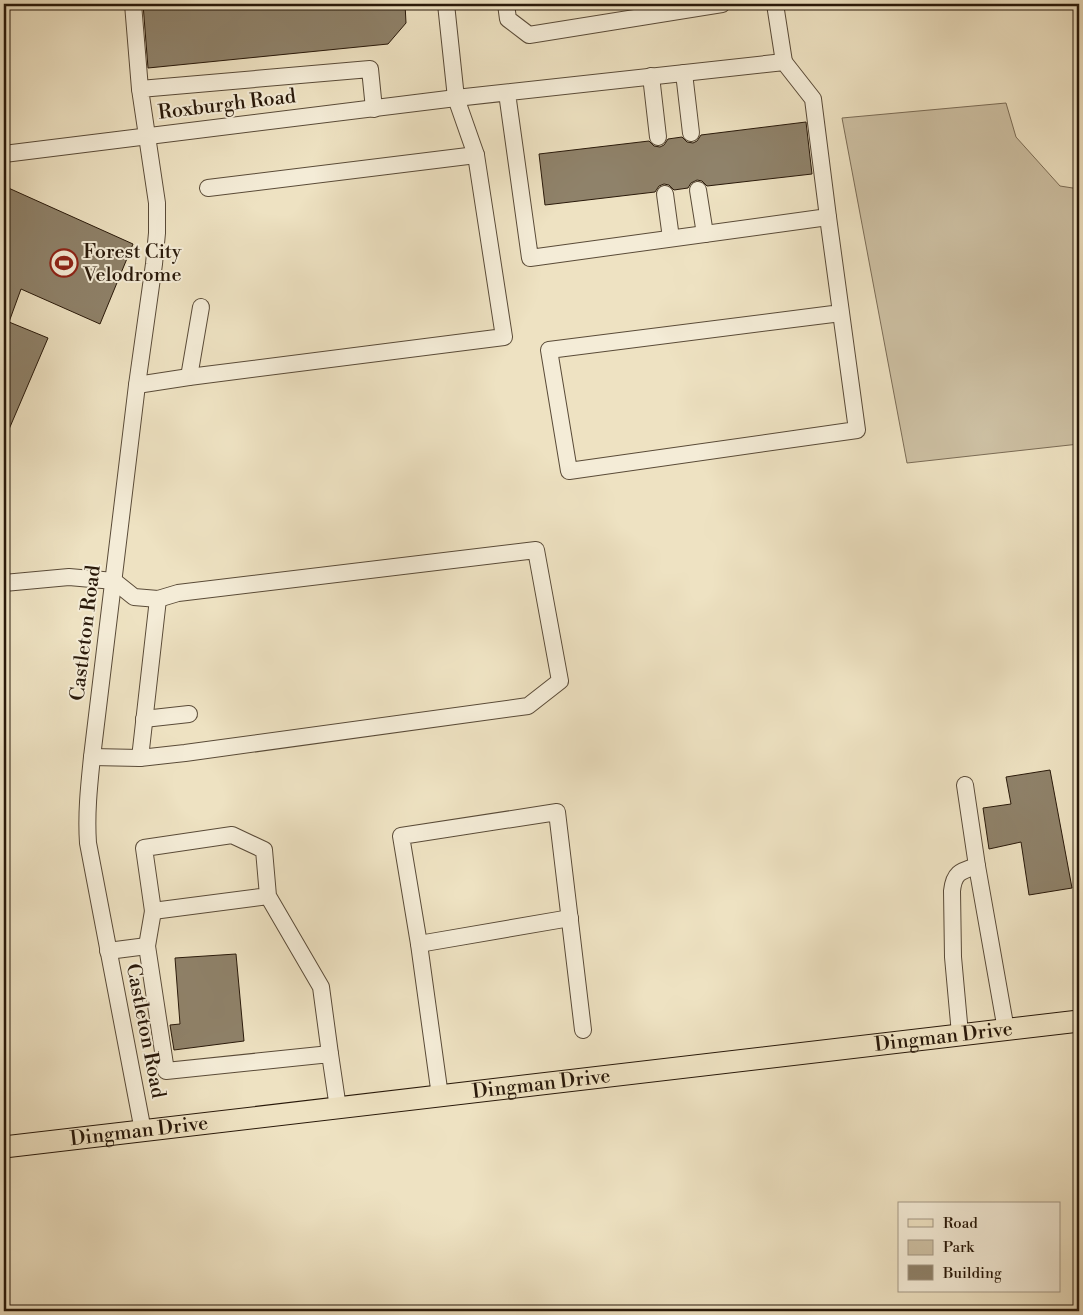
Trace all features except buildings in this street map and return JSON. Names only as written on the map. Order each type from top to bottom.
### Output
[{"type":"main road","name":"Dingman Drive","points":[[4,1148],[1079,1021]]},
{"type":"street","name":"Castleton Road","points":[[133,4],[140,89],[157,203],[157,234],[92,757],[86,824],[108,951],[143,1131]]},
{"type":"street","points":[[137,385],[504,337],[476,155],[456,98],[446,4]]},
{"type":"street","points":[[506,4],[508,19],[529,35],[722,4]]},
{"type":"street","points":[[775,4],[784,62],[813,99],[857,430],[569,471],[549,350],[841,313]]},
{"type":"street","name":"Roxburgh Road","points":[[4,154],[456,98],[784,62]]},
{"type":"street","points":[[140,89],[370,69],[374,108]]},
{"type":"street","points":[[684,73],[691,133]]},
{"type":"street","points":[[651,76],[658,136]]},
{"type":"street","points":[[507,93],[530,258],[828,217]]},
{"type":"street","points":[[208,188],[476,155]]},
{"type":"street","points":[[698,190],[705,234]]},
{"type":"street","points":[[665,194],[671,238]]},
{"type":"street","points":[[189,377],[201,307]]},
{"type":"street","points":[[4,583],[69,576],[114,581],[134,597],[158,599],[178,593],[536,550],[560,681],[528,706],[185,753],[140,758],[92,757]]},
{"type":"street","points":[[140,758],[158,599]]},
{"type":"street","points":[[144,719],[189,714]]},
{"type":"street","points":[[965,785],[1006,1030]]},
{"type":"street","points":[[440,1096],[419,944],[401,836],[557,812],[583,1030]]},
{"type":"street","points":[[330,1054],[166,1071],[147,946],[153,912],[144,848],[232,836],[264,850],[268,896],[321,987],[338,1108]]},
{"type":"street","points":[[960,1034],[953,957],[952,891],[956,876],[962,871],[978,866]]},
{"type":"street","points":[[153,912],[268,896]]},
{"type":"street","points":[[419,944],[570,918]]},
{"type":"street","points":[[108,951],[147,946]]},
{"type":"green space","points":[[1006,103],[1016,137],[1060,186],[1079,189],[1079,444],[907,463],[842,118]]},
{"type":"place","name":"Forest City Velodrome","points":[[64,263]]}]
